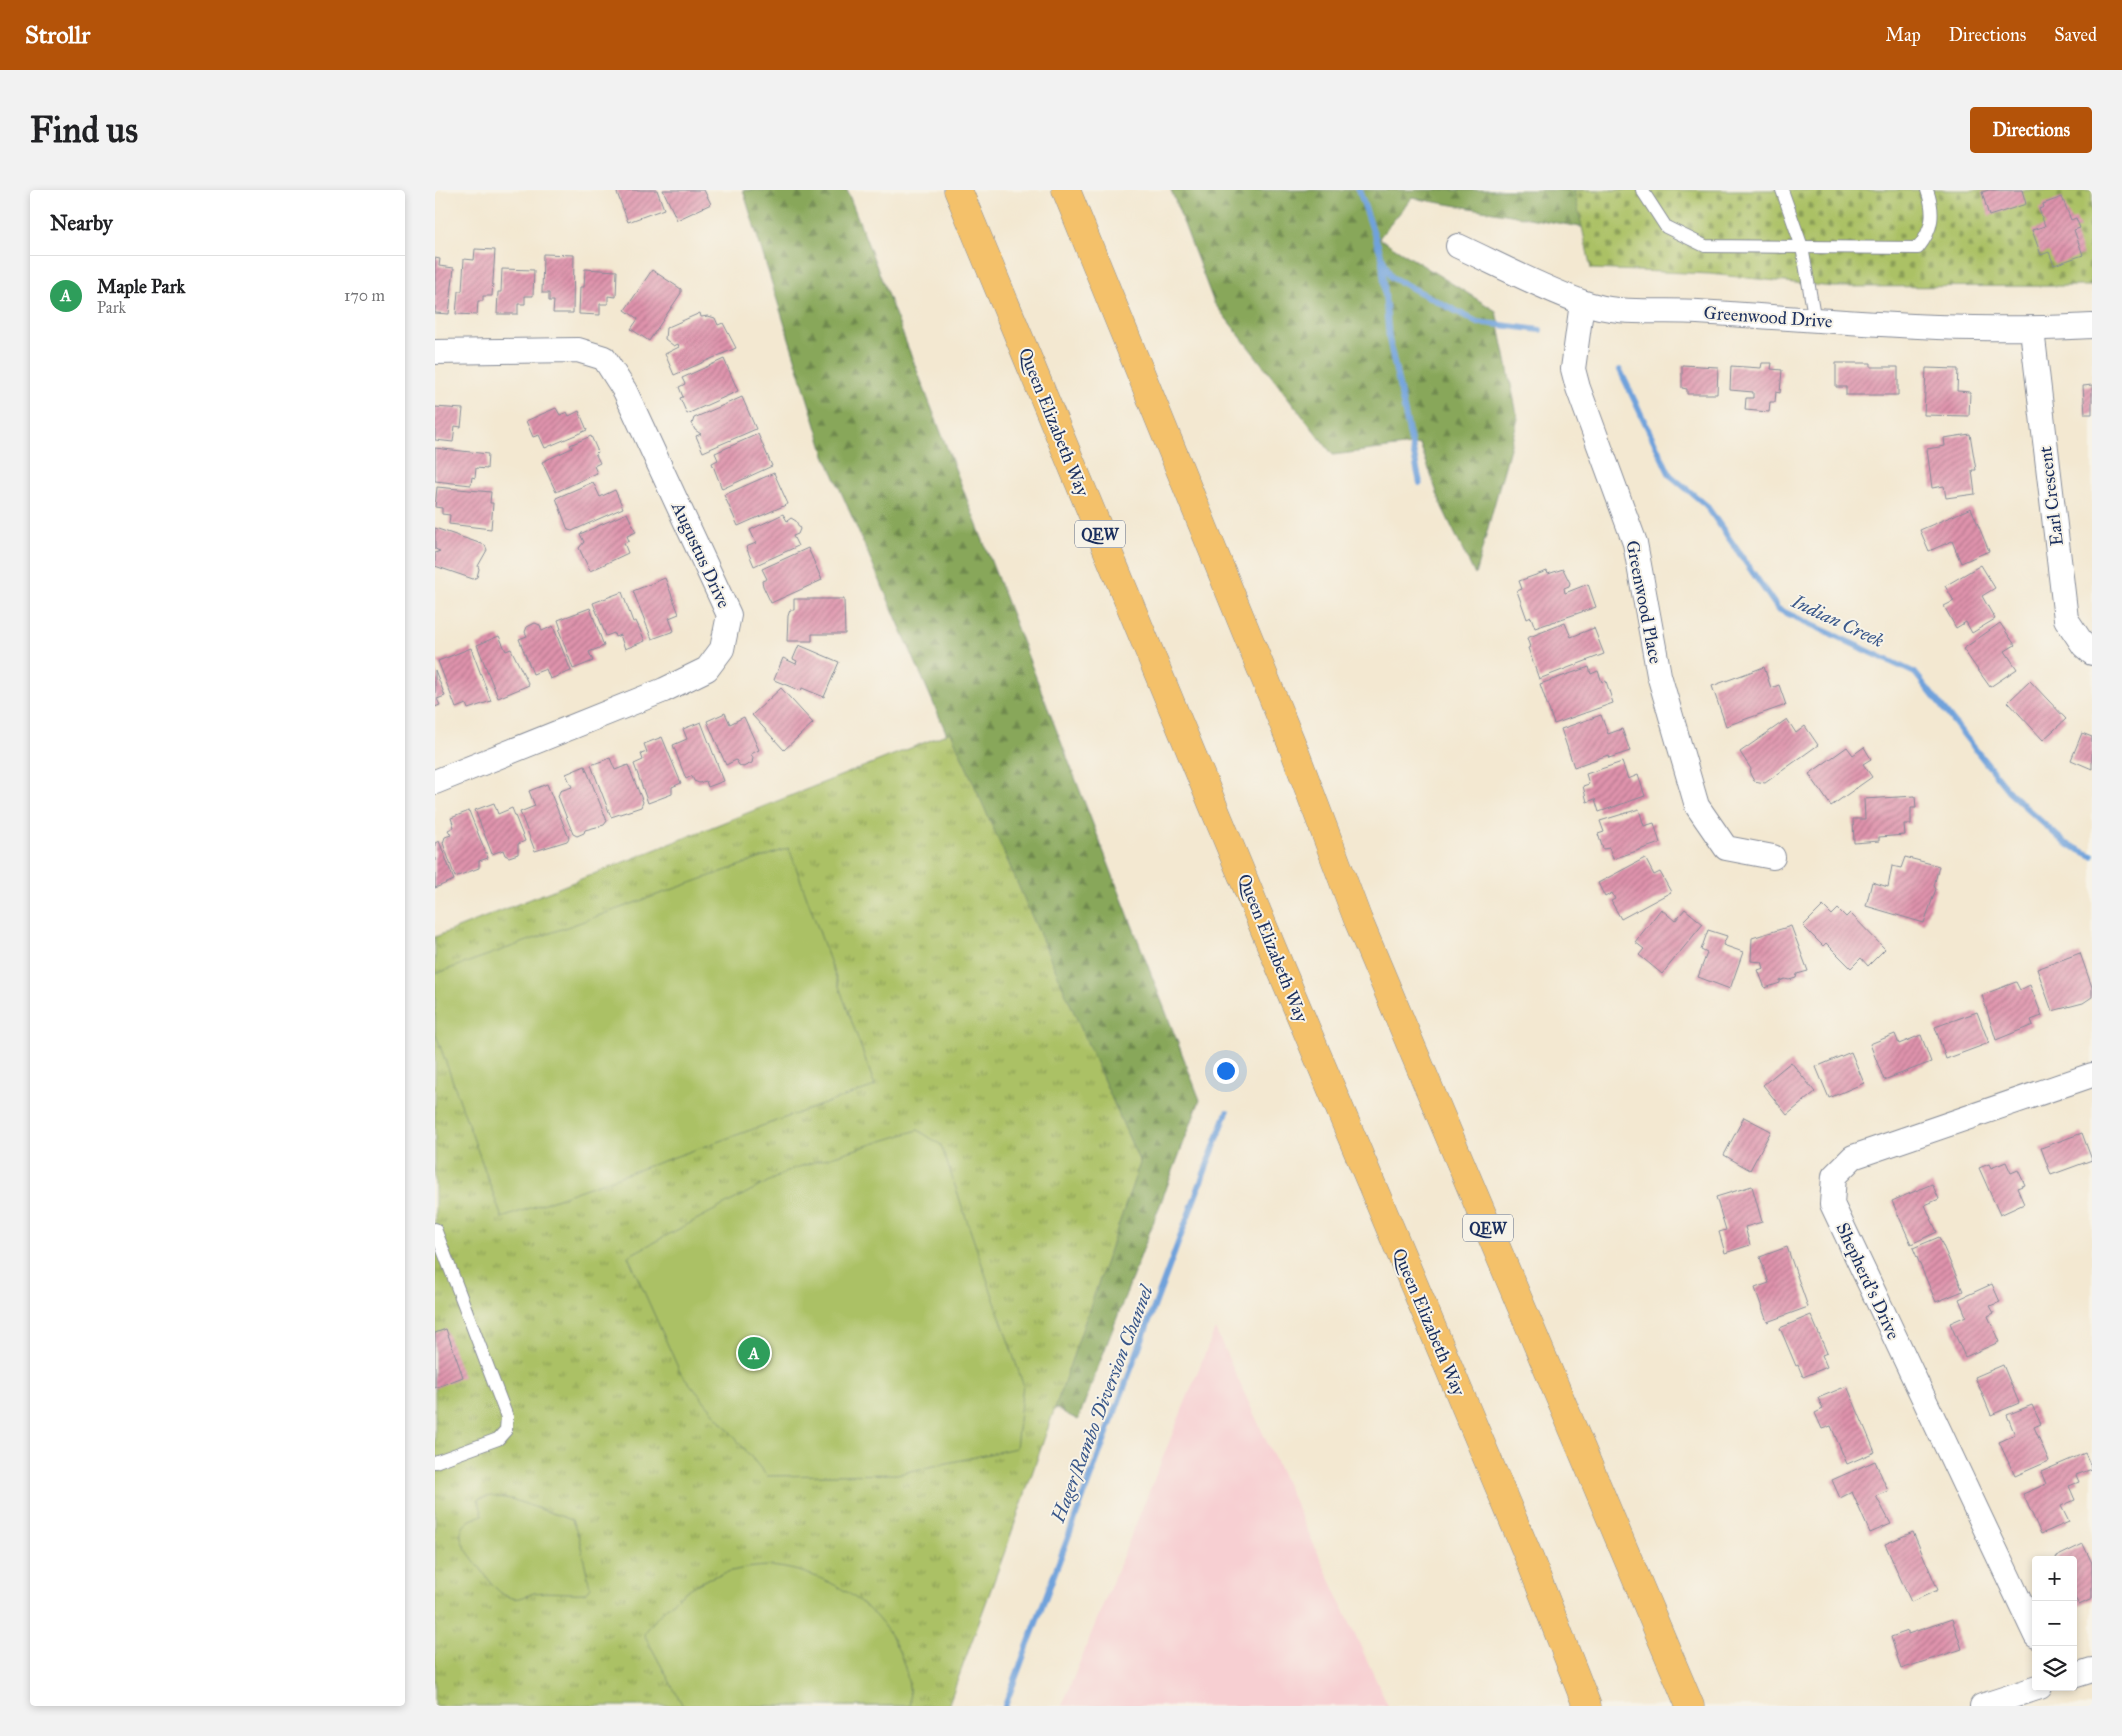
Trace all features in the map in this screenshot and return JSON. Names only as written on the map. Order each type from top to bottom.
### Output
[{"type":"highway","name":"Queen Elizabeth Way","points":[[958,190],[1284,976],[1530,1560],[1587,1706]]},
{"type":"highway","name":"QEW","points":[[1070,196],[1293,747],[1358,920],[1690,1706]]},
{"type":"street","name":"Greenwood Drive","points":[[1457,246],[1582,303],[1627,312],[1696,312],[1815,321],[2032,330],[2092,326]]},
{"type":"street","name":"Greenwood Place","points":[[1582,303],[1573,369],[1635,543],[1659,675],[1697,806],[1726,848],[1773,857]]},
{"type":"street","name":"Earl Crescent","points":[[2032,330],[2066,619],[2084,646],[2092,653]]},
{"type":"street","name":"Augustus Drive","points":[[435,352],[578,350],[604,358],[625,391],[729,615],[722,649],[707,669],[664,690],[435,782]]},
{"type":"street","name":"Shepherd's Drive","points":[[2032,1628],[1832,1204],[1834,1176],[1853,1158],[2092,1075]]},
{"type":"street","points":[[2077,1675],[2092,1670]]},
{"type":"street","points":[[1982,1706],[2032,1690]]},
{"type":"lane","points":[[1642,190],[1666,227],[1705,246],[1918,248],[1930,233],[1931,201],[1927,190]]},
{"type":"lane","points":[[1782,190],[1802,247],[1815,321]]},
{"type":"lane","points":[[435,1229],[507,1417],[506,1430],[498,1439],[435,1462]]},
{"type":"shaded area","points":[[1215,1329],[1388,1706],[1062,1706]]},
{"type":"green space","points":[[743,190],[847,190],[1200,1100],[1078,1420],[1051,1406],[1131,1156],[825,455]]},
{"type":"green space","points":[[1171,190],[1649,190],[1598,230],[1412,198],[1379,238],[1496,311],[1518,419],[1475,575],[1442,507],[1420,444],[1333,455],[1214,303]]},
{"type":"green space","points":[[1574,190],[2092,190],[2092,286],[1833,287],[1710,274],[1591,269]]},
{"type":"green space","points":[[951,732],[1140,1163],[1008,1543],[948,1706],[435,1706],[435,937]]},
{"type":"green space","points":[[789,848],[875,1086],[502,1218],[435,1032],[435,974]]},
{"type":"green space","points":[[918,1130],[941,1145],[1023,1384],[1016,1448],[897,1474],[767,1476],[680,1372],[628,1256],[792,1169]]},
{"type":"green space","points":[[491,1496],[511,1499],[572,1520],[579,1538],[590,1587],[585,1593],[540,1592],[515,1598],[502,1594],[494,1586],[464,1546],[461,1539],[461,1532],[464,1526],[471,1520],[483,1515],[478,1499]]},
{"type":"green space","points":[[770,1566],[797,1571],[823,1580],[847,1592],[868,1609],[886,1628],[899,1651],[907,1677],[910,1706],[683,1706],[644,1634],[670,1605],[683,1593],[698,1584],[731,1571]]},
{"type":"building","points":[[616,190],[657,190],[664,209],[628,222]]},
{"type":"building","points":[[663,190],[704,190],[711,204],[677,220]]},
{"type":"building","points":[[1989,190],[2022,190],[2026,204],[1989,216],[1982,192]]},
{"type":"building","points":[[2062,197],[2071,220],[2076,218],[2080,228],[2074,230],[2083,255],[2054,265],[2049,252],[2041,255],[2032,230],[2045,226],[2039,209],[2044,207],[2043,204]]},
{"type":"building","points":[[475,249],[495,250],[492,296],[483,296],[483,301],[478,301],[477,315],[456,314],[458,291],[462,291],[464,259],[474,260]]},
{"type":"building","points":[[543,254],[574,255],[573,313],[553,313],[554,301],[549,301],[549,293],[542,293]]},
{"type":"building","points":[[435,258],[440,259],[439,266],[454,268],[449,314],[435,313]]},
{"type":"building","points":[[502,269],[534,270],[533,296],[525,296],[525,304],[518,304],[518,314],[497,314],[498,292],[501,292]]},
{"type":"building","points":[[585,269],[617,271],[616,297],[608,296],[608,304],[600,304],[600,315],[579,314],[580,287],[584,287]]},
{"type":"building","points":[[652,270],[681,289],[681,293],[649,341],[631,329],[638,319],[625,310]]},
{"type":"building","points":[[700,313],[701,317],[715,318],[718,325],[723,323],[736,348],[674,375],[665,354],[679,347],[678,344],[674,346],[665,339],[666,328]]},
{"type":"building","points":[[724,359],[738,391],[687,414],[680,398],[683,397],[679,387],[685,384],[682,378]]},
{"type":"building","points":[[1762,363],[1772,363],[1771,369],[1782,370],[1780,393],[1776,392],[1775,402],[1770,402],[1769,412],[1745,410],[1746,398],[1753,398],[1753,392],[1730,390],[1731,366],[1761,368]]},
{"type":"building","points":[[1836,363],[1871,363],[1871,367],[1898,367],[1898,395],[1846,395],[1846,387],[1836,387]]},
{"type":"building","points":[[1682,365],[1718,367],[1717,394],[1687,394],[1687,389],[1682,388]]},
{"type":"building","points":[[1926,368],[1958,369],[1957,391],[1970,392],[1969,416],[1924,415]]},
{"type":"building","points":[[2092,385],[2092,414],[2085,414],[2083,386]]},
{"type":"building","points":[[742,397],[756,429],[703,452],[696,436],[701,434],[695,430],[692,424],[694,418]]},
{"type":"building","points":[[435,407],[463,409],[461,427],[455,426],[453,442],[435,440]]},
{"type":"building","points":[[556,408],[560,415],[567,412],[569,416],[579,411],[587,430],[545,448],[539,435],[533,437],[526,421]]},
{"type":"building","points":[[758,434],[772,466],[722,489],[712,463],[718,460],[715,453]]},
{"type":"building","points":[[1970,434],[1976,470],[1972,470],[1975,494],[1946,498],[1944,486],[1932,488],[1927,449],[1945,446],[1944,438]]},
{"type":"building","points":[[591,436],[598,452],[595,453],[600,463],[594,466],[597,473],[556,492],[542,462],[572,448],[570,445]]},
{"type":"building","points":[[435,448],[488,454],[487,469],[476,468],[475,478],[472,477],[471,485],[435,481]]},
{"type":"building","points":[[774,473],[788,504],[738,526],[724,495]]},
{"type":"building","points":[[593,482],[600,497],[615,490],[623,508],[572,531],[568,530],[556,498]]},
{"type":"building","points":[[437,487],[491,492],[490,503],[493,503],[491,529],[449,524],[450,515],[442,514],[442,508],[435,507]]},
{"type":"building","points":[[1971,508],[1989,551],[1961,563],[1952,541],[1929,551],[1920,530]]},
{"type":"building","points":[[627,513],[636,532],[627,536],[629,541],[624,543],[628,553],[590,571],[579,548],[584,542],[580,534]]},
{"type":"building","points":[[783,514],[787,521],[791,518],[796,521],[800,529],[798,534],[793,536],[798,546],[754,566],[746,547],[756,543],[750,530]]},
{"type":"building","points":[[435,528],[485,545],[487,550],[478,566],[477,577],[473,579],[435,566],[435,553],[440,551],[435,549]]},
{"type":"building","points":[[808,548],[822,580],[771,603],[763,586],[762,581],[767,579],[762,569]]},
{"type":"building","points":[[1981,565],[1995,588],[1982,596],[1995,619],[1972,633],[1966,622],[1956,628],[1944,606],[1954,601],[1945,586]]},
{"type":"building","points":[[1563,569],[1570,583],[1569,586],[1564,588],[1565,593],[1588,584],[1596,607],[1535,628],[1531,617],[1527,619],[1517,591],[1522,589],[1519,581],[1547,571],[1548,574]]},
{"type":"building","points":[[665,578],[679,614],[669,618],[674,631],[652,639],[633,591]]},
{"type":"building","points":[[622,592],[633,622],[636,621],[645,641],[625,649],[620,635],[615,637],[614,633],[606,636],[593,603]]},
{"type":"building","points":[[794,599],[844,599],[845,634],[812,634],[812,641],[787,641],[788,616],[790,610],[794,610]]},
{"type":"building","points":[[590,608],[604,646],[589,652],[593,661],[573,669],[559,630],[561,629],[558,620]]},
{"type":"building","points":[[535,623],[540,625],[542,631],[553,626],[571,671],[550,679],[546,669],[533,674],[519,639],[527,636],[525,632],[527,627]]},
{"type":"building","points":[[1565,623],[1571,637],[1594,628],[1604,654],[1539,679],[1528,648],[1530,647],[1527,638]]},
{"type":"building","points":[[2000,623],[2015,645],[2005,651],[2017,669],[1990,687],[1963,649]]},
{"type":"building","points":[[499,636],[506,651],[511,649],[529,685],[498,698],[477,645]]},
{"type":"building","points":[[799,645],[839,662],[824,697],[802,688],[801,691],[774,680],[783,658],[796,664],[797,661],[793,659]]},
{"type":"building","points":[[471,648],[491,701],[468,709],[466,704],[456,708],[438,661]]},
{"type":"building","points":[[1589,667],[1591,674],[1598,671],[1602,682],[1606,681],[1613,703],[1554,724],[1540,684]]},
{"type":"building","points":[[1764,667],[1771,688],[1779,685],[1786,705],[1726,726],[1712,686]]},
{"type":"building","points":[[435,670],[445,696],[437,699],[440,705],[435,707]]},
{"type":"building","points":[[2030,681],[2066,719],[2043,740],[2008,702]]},
{"type":"building","points":[[781,688],[813,723],[784,750],[752,715]]},
{"type":"building","points":[[725,713],[730,724],[744,717],[759,750],[751,754],[753,758],[752,763],[743,767],[736,760],[726,765],[707,721]]},
{"type":"building","points":[[1601,715],[1608,734],[1622,729],[1630,751],[1609,758],[1608,755],[1574,767],[1561,729]]},
{"type":"building","points":[[1787,719],[1796,733],[1805,726],[1818,745],[1765,783],[1754,781],[1750,774],[1751,769],[1740,752]]},
{"type":"building","points":[[701,722],[724,781],[708,787],[706,781],[699,783],[694,781],[692,776],[686,779],[673,745],[687,739],[683,729]]},
{"type":"building","points":[[2082,733],[2092,737],[2092,769],[2071,760]]},
{"type":"building","points":[[662,737],[681,783],[672,787],[672,794],[648,803],[634,764],[643,760],[641,754],[647,752],[644,744]]},
{"type":"building","points":[[1847,747],[1853,755],[1864,747],[1871,759],[1863,764],[1872,777],[1831,806],[1809,774]]},
{"type":"building","points":[[610,758],[615,770],[628,765],[643,802],[641,807],[611,817],[591,765]]},
{"type":"building","points":[[1622,762],[1628,779],[1638,775],[1645,796],[1599,812],[1595,799],[1587,802],[1583,786],[1589,784],[1586,774]]},
{"type":"building","points":[[585,766],[607,821],[604,825],[585,830],[584,833],[577,836],[573,834],[558,796],[560,791],[572,787],[566,774]]},
{"type":"building","points":[[547,784],[569,838],[567,841],[535,851],[520,812],[535,806],[529,791]]},
{"type":"building","points":[[1915,796],[1916,808],[1911,808],[1911,824],[1904,824],[1905,835],[1879,837],[1879,841],[1854,843],[1853,819],[1865,819],[1864,799]]},
{"type":"building","points":[[494,803],[498,814],[512,808],[525,841],[518,844],[518,854],[509,857],[505,855],[503,850],[492,854],[475,810]]},
{"type":"building","points":[[1639,809],[1644,826],[1654,823],[1660,843],[1613,859],[1609,848],[1603,849],[1598,834],[1604,832],[1600,821]]},
{"type":"building","points":[[469,811],[488,858],[479,861],[479,868],[455,877],[443,843],[445,837],[451,835],[448,830],[454,827],[451,818]]},
{"type":"building","points":[[439,841],[454,880],[435,888],[435,843]]},
{"type":"building","points":[[1905,857],[1939,866],[1934,886],[1936,889],[1924,923],[1866,906],[1872,882],[1888,887],[1892,866],[1901,868]]},
{"type":"building","points":[[1645,858],[1654,875],[1660,872],[1671,892],[1621,919],[1611,901],[1615,899],[1612,893],[1605,897],[1598,883]]},
{"type":"building","points":[[1823,906],[1832,915],[1838,909],[1846,917],[1850,913],[1885,949],[1868,966],[1861,958],[1851,968],[1826,943],[1823,946],[1803,926]]},
{"type":"building","points":[[1661,909],[1675,921],[1685,909],[1703,924],[1662,974],[1639,955],[1644,949],[1635,942]]},
{"type":"building","points":[[1791,926],[1808,971],[1797,974],[1796,978],[1785,979],[1780,981],[1780,983],[1765,988],[1758,970],[1764,968],[1762,962],[1751,961],[1752,938]]},
{"type":"building","points":[[1708,930],[1727,936],[1723,945],[1743,952],[1730,989],[1698,977],[1707,953],[1701,950]]},
{"type":"building","points":[[2080,953],[2092,987],[2092,997],[2083,1003],[2052,1011],[2037,969]]},
{"type":"building","points":[[2016,982],[2020,990],[2030,985],[2042,1016],[2031,1020],[2033,1025],[1996,1040],[1982,995]]},
{"type":"building","points":[[1977,1012],[1989,1043],[1946,1059],[1935,1027]]},
{"type":"building","points":[[1895,1034],[1899,1044],[1921,1035],[1931,1062],[1884,1080],[1870,1044]]},
{"type":"building","points":[[1851,1052],[1864,1083],[1829,1098],[1816,1067]]},
{"type":"building","points":[[1791,1062],[1815,1092],[1787,1115],[1763,1085]]},
{"type":"building","points":[[1744,1117],[1771,1131],[1750,1170],[1724,1155]]},
{"type":"building","points":[[2082,1133],[2092,1160],[2051,1175],[2041,1148]]},
{"type":"building","points":[[2006,1162],[2011,1173],[2018,1170],[2025,1185],[2017,1188],[2024,1204],[2000,1215],[1979,1168],[1989,1164],[1991,1168]]},
{"type":"building","points":[[1932,1184],[1939,1199],[1925,1205],[1937,1232],[1911,1244],[1892,1201]]},
{"type":"building","points":[[1752,1186],[1762,1222],[1745,1227],[1750,1245],[1725,1253],[1719,1232],[1726,1230],[1716,1197]]},
{"type":"building","points":[[1939,1237],[1963,1291],[1936,1302],[1913,1248]]},
{"type":"building","points":[[1787,1247],[1808,1307],[1767,1322],[1755,1288],[1769,1283],[1760,1257]]},
{"type":"building","points":[[1992,1284],[2000,1302],[1990,1306],[1994,1313],[1988,1316],[1999,1342],[1965,1357],[1950,1323],[1966,1316],[1959,1299]]},
{"type":"building","points":[[1811,1315],[1827,1353],[1822,1355],[1827,1367],[1803,1377],[1798,1365],[1796,1366],[1780,1328]]},
{"type":"building","points":[[446,1329],[463,1377],[435,1388],[435,1333]]},
{"type":"building","points":[[2003,1365],[2019,1403],[1991,1415],[1975,1377]]},
{"type":"building","points":[[1847,1386],[1875,1452],[1847,1464],[1831,1426],[1822,1429],[1815,1413],[1823,1409],[1818,1398]]},
{"type":"building","points":[[2032,1405],[2041,1424],[2034,1427],[2049,1461],[2015,1476],[1999,1442],[2015,1435],[2007,1415]]},
{"type":"building","points":[[2085,1453],[2092,1469],[2076,1475],[2079,1482],[2069,1486],[2075,1500],[2061,1506],[2069,1522],[2041,1534],[2023,1494],[2046,1484],[2041,1472]]},
{"type":"building","points":[[1875,1461],[1888,1491],[1876,1496],[1891,1524],[1870,1533],[1852,1492],[1840,1498],[1832,1480]]},
{"type":"building","points":[[1913,1532],[1938,1590],[1911,1602],[1885,1544]]},
{"type":"building","points":[[2083,1544],[2092,1563],[2092,1599],[2079,1605],[2077,1601],[2077,1556],[2058,1556]]},
{"type":"building","points":[[1952,1619],[1962,1649],[1901,1669],[1891,1637],[1908,1631],[1908,1634]]},
{"type":"waterway","name":"Indian Creek","points":[[1359,190],[1382,257],[1391,277],[1477,322],[1540,330]]},
{"type":"waterway","name":"Hager/Rambo Diversion Channel","points":[[1382,261],[1389,339],[1420,483]]},
{"type":"waterway","name":"Indian Creek","points":[[1620,370],[1670,475],[1706,505],[1778,609],[1915,673],[2010,793],[2065,843],[2092,856]]},
{"type":"waterway","name":"Hager/Rambo Diversion Channel","points":[[1005,1706],[1227,1112]]},
{"type":"place","name":"Maple Park","points":[[754,1353]]}]
